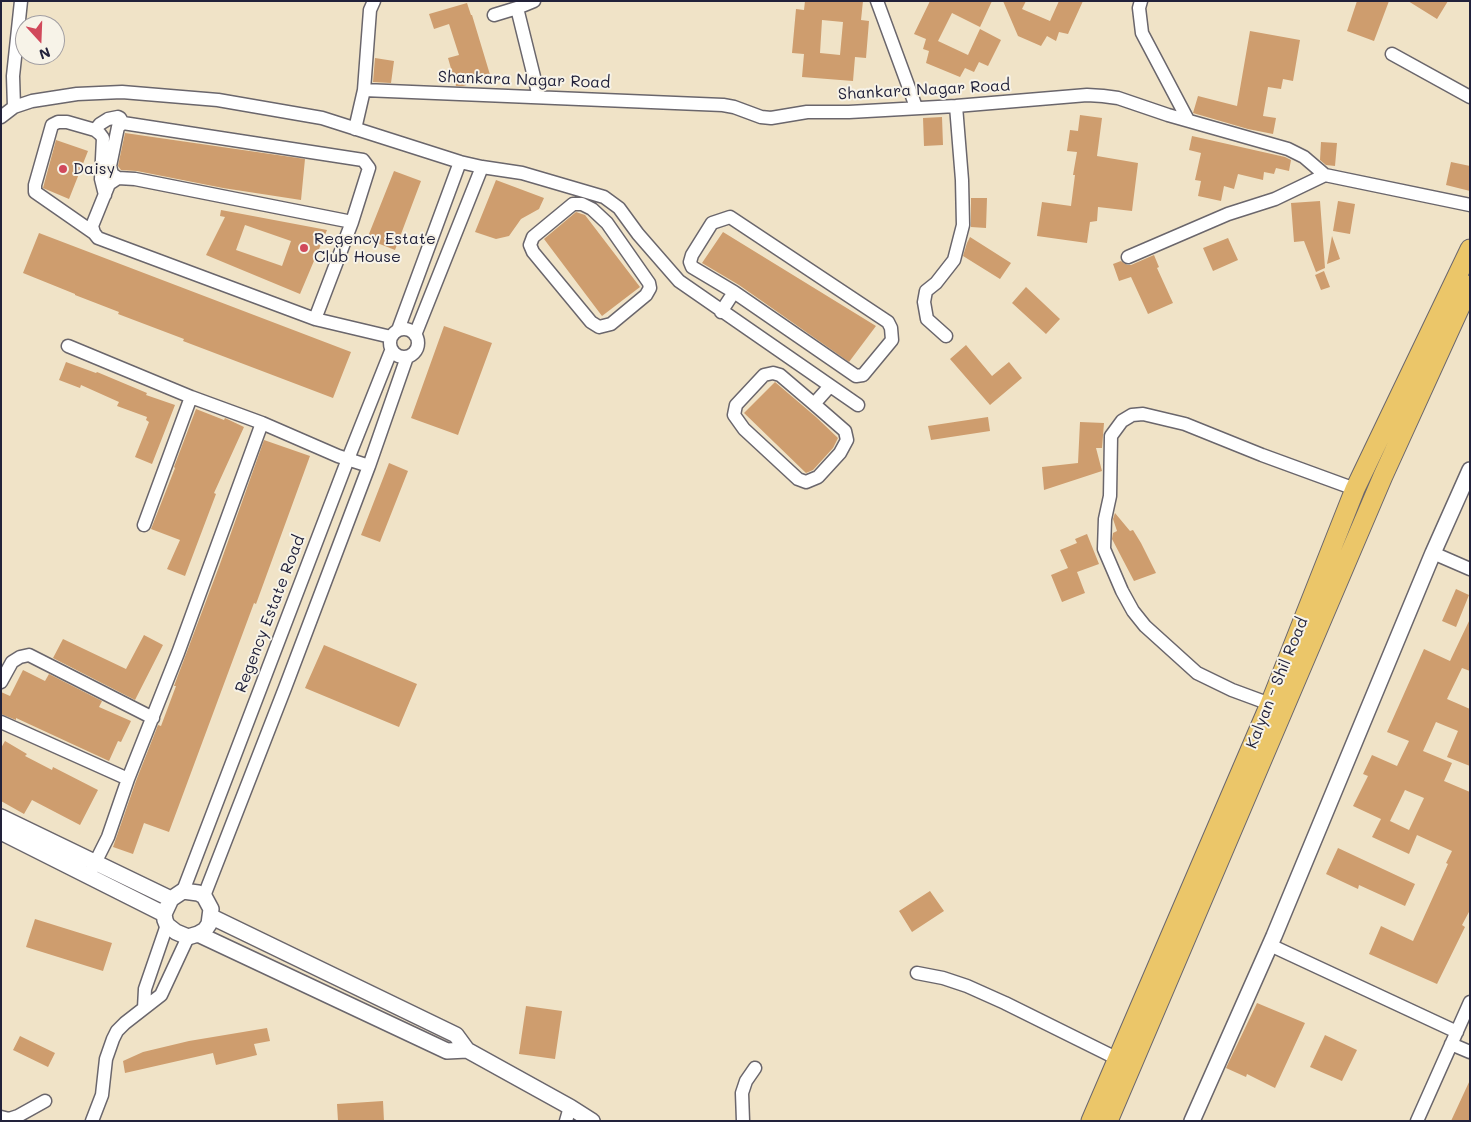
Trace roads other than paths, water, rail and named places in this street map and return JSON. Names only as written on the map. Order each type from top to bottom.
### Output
[{"type":"main road","name":"Kalyan - Shil Road","points":[[1091,1121],[1270,704],[1355,489],[1470,249]]},
{"type":"main road","name":"Kalyan - Shil Road","points":[[1108,1121],[1383,476],[1470,285]]},
{"type":"street","points":[[14,107],[13,76],[21,1]]},
{"type":"street","points":[[355,129],[364,90],[370,10],[374,1]]},
{"type":"street","points":[[494,15],[534,1]]},
{"type":"street","points":[[877,1],[916,108]]},
{"type":"street","points":[[1141,1],[1139,8],[1142,33],[1188,120]]},
{"type":"street","points":[[517,8],[539,97]]},
{"type":"street","points":[[1392,54],[1470,97]]},
{"type":"street","name":"Shankara Nagar Road","points":[[364,90],[723,105],[734,107],[761,118],[806,112],[850,112],[956,106],[1087,95],[1103,96],[1133,102],[1168,115],[1288,149],[1304,157],[1325,175],[1470,204]]},
{"type":"street","points":[[1,117],[14,107],[32,101],[77,94],[122,92],[218,100],[322,118],[460,162],[522,173],[604,197],[619,208],[638,234],[679,281],[721,312],[858,405]]},
{"type":"street","points":[[946,336],[927,319],[924,302],[926,291],[936,283],[954,260],[963,225],[962,180],[956,106]]},
{"type":"street","points":[[95,130],[108,119],[120,118],[123,124]]},
{"type":"street","points":[[105,195],[101,179],[103,138],[95,130],[67,122],[58,122],[52,125],[34,185],[35,192],[94,233],[98,238],[315,319],[394,334],[407,330],[415,335],[417,348],[415,352],[407,357],[398,357],[391,351],[389,342],[394,334],[460,162]]},
{"type":"street","points":[[315,319],[352,222],[369,168],[363,160],[123,124],[118,127],[110,166],[112,174],[118,178],[135,179],[352,222]]},
{"type":"street","points":[[415,335],[482,167]]},
{"type":"street","points":[[1128,257],[1228,214],[1275,199],[1325,175]]},
{"type":"street","points":[[94,233],[92,226],[105,195],[110,184],[118,178]]},
{"type":"street","points":[[573,204],[582,204],[592,209],[607,223],[623,245],[649,282],[650,288],[646,295],[612,324],[599,327],[591,322],[533,252],[530,245],[533,237],[573,204]]},
{"type":"street","points":[[730,218],[888,322],[891,328],[892,340],[863,375],[856,376],[734,292],[692,267],[690,262],[692,255],[712,223],[730,218]]},
{"type":"street","points":[[623,245],[638,234]]},
{"type":"street","points":[[721,312],[734,292]]},
{"type":"street","points":[[68,346],[191,397],[369,466]]},
{"type":"street","name":"Regency Estate Road","points":[[177,895],[265,680],[348,459],[391,351]]},
{"type":"street","points":[[204,896],[369,466],[407,357]]},
{"type":"street","points":[[772,373],[780,375],[814,404],[845,431],[847,440],[840,453],[818,477],[806,482],[798,479],[744,429],[734,415],[736,406],[764,375],[772,373]]},
{"type":"street","points":[[814,404],[830,386]]},
{"type":"street","points":[[144,525],[191,397]]},
{"type":"street","points":[[1270,704],[1232,690],[1197,673],[1145,626],[1129,604],[1104,549],[1105,519],[1110,496],[1111,436],[1122,421],[1132,415],[1143,414],[1185,424],[1355,489]]},
{"type":"street","points":[[92,868],[108,837],[262,423]]},
{"type":"street","points":[[1192,1121],[1270,945],[1433,553],[1470,470]]},
{"type":"street","points":[[1433,553],[1470,569]]},
{"type":"street","points":[[1,682],[12,662],[29,655],[153,718]]},
{"type":"street","points":[[265,680],[285,688]]},
{"type":"street","points":[[1,722],[128,779]]},
{"type":"street","points":[[1,817],[92,868],[165,919],[176,932],[193,935],[303,983],[448,1051],[467,1050]]},
{"type":"street","points":[[1,832],[92,868],[177,895],[191,891],[204,896],[211,909],[212,916],[209,924],[193,935],[161,995],[117,1031],[106,1059],[102,1096],[92,1121]]},
{"type":"street","points":[[144,1008],[145,989],[165,919],[177,895]]},
{"type":"street","points":[[212,916],[456,1035],[467,1050],[568,1114],[592,1121]]},
{"type":"street","points":[[1270,945],[1457,1032]]},
{"type":"street","points":[[303,983],[314,965]]},
{"type":"street","points":[[917,972],[967,986],[1118,1059]]},
{"type":"street","points":[[1417,1121],[1470,1002]]},
{"type":"street","points":[[1451,1044],[1470,1052]]},
{"type":"street","points":[[743,1121],[742,1093],[746,1081],[755,1068]]},
{"type":"street","points":[[1,1117],[9,1119],[18,1116],[45,1101]]},
{"type":"place","name":"Daisy","points":[[63,169]]},
{"type":"place","name":"Regency Estate Club House","points":[[304,248]]}]
